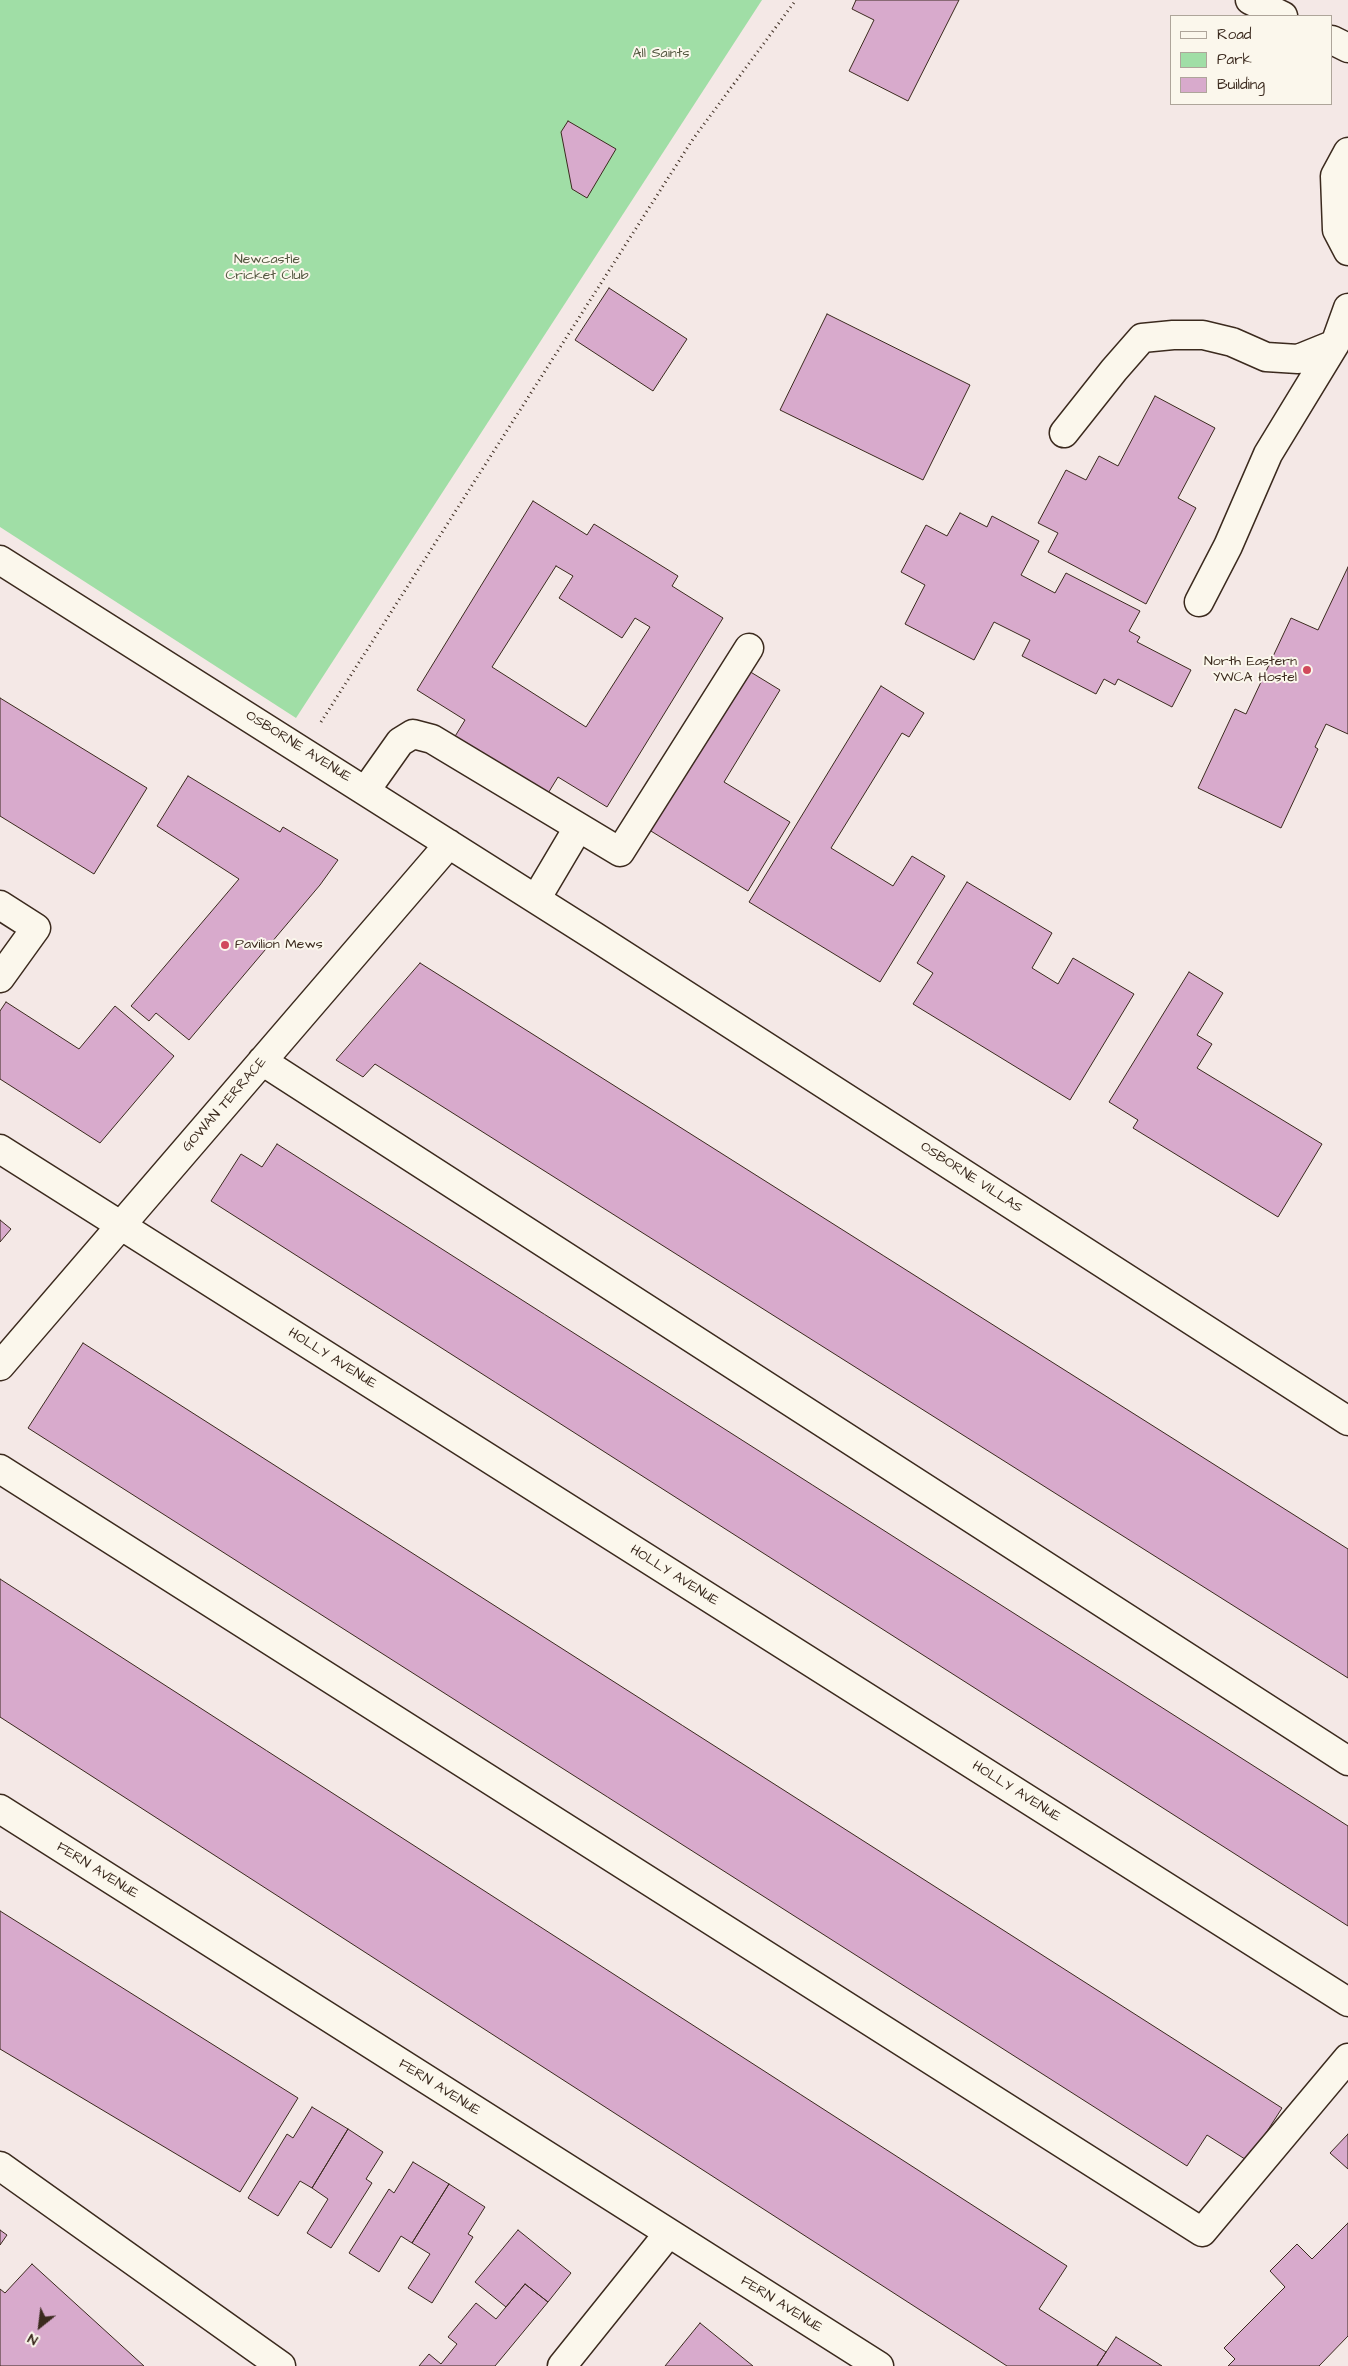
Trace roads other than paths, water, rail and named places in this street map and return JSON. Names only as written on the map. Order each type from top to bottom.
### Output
[{"type":"street","points":[[1250,0],[1281,15]]},
{"type":"street","points":[[1333,40],[1348,48]]},
{"type":"street","points":[[1348,152],[1335,176],[1337,230],[1348,251]]},
{"type":"street","points":[[1199,602],[1228,546],[1268,454],[1336,344],[1348,308]]},
{"type":"street","points":[[1064,433],[1142,338],[1203,335],[1232,342],[1266,357],[1298,360],[1336,344]]},
{"type":"street","name":"OSBORNE AVENUE","points":[[0,560],[594,936]]},
{"type":"street","points":[[366,790],[400,742],[413,734],[432,739],[620,852],[749,648]]},
{"type":"street","points":[[536,899],[578,828]]},
{"type":"street","name":"GOWAN TERRACE","points":[[0,1366],[449,844]]},
{"type":"street","points":[[0,905],[36,928],[0,978]]},
{"type":"street","name":"OSBORNE VILLAS","points":[[594,936],[1348,1421]]},
{"type":"street","points":[[262,1061],[1348,1761]]},
{"type":"street","name":"HOLLY AVENUE","points":[[0,1149],[1348,2002]]},
{"type":"street","points":[[0,1469],[1202,2232],[1348,2058]]},
{"type":"street","name":"FERN AVENUE","points":[[0,1809],[879,2366]]},
{"type":"street","points":[[0,2166],[281,2366]]},
{"type":"street","points":[[562,2366],[668,2234]]},
{"type":"place","name":"North Eastern YWCA Hostel","points":[[1307,670]]},
{"type":"place","name":"Pavilion Mews","points":[[225,945]]},
{"type":"park label","name":"All Saints","points":[[661,54]]},
{"type":"park label","name":"Newcastle Cricket Club","points":[[267,268]]}]
